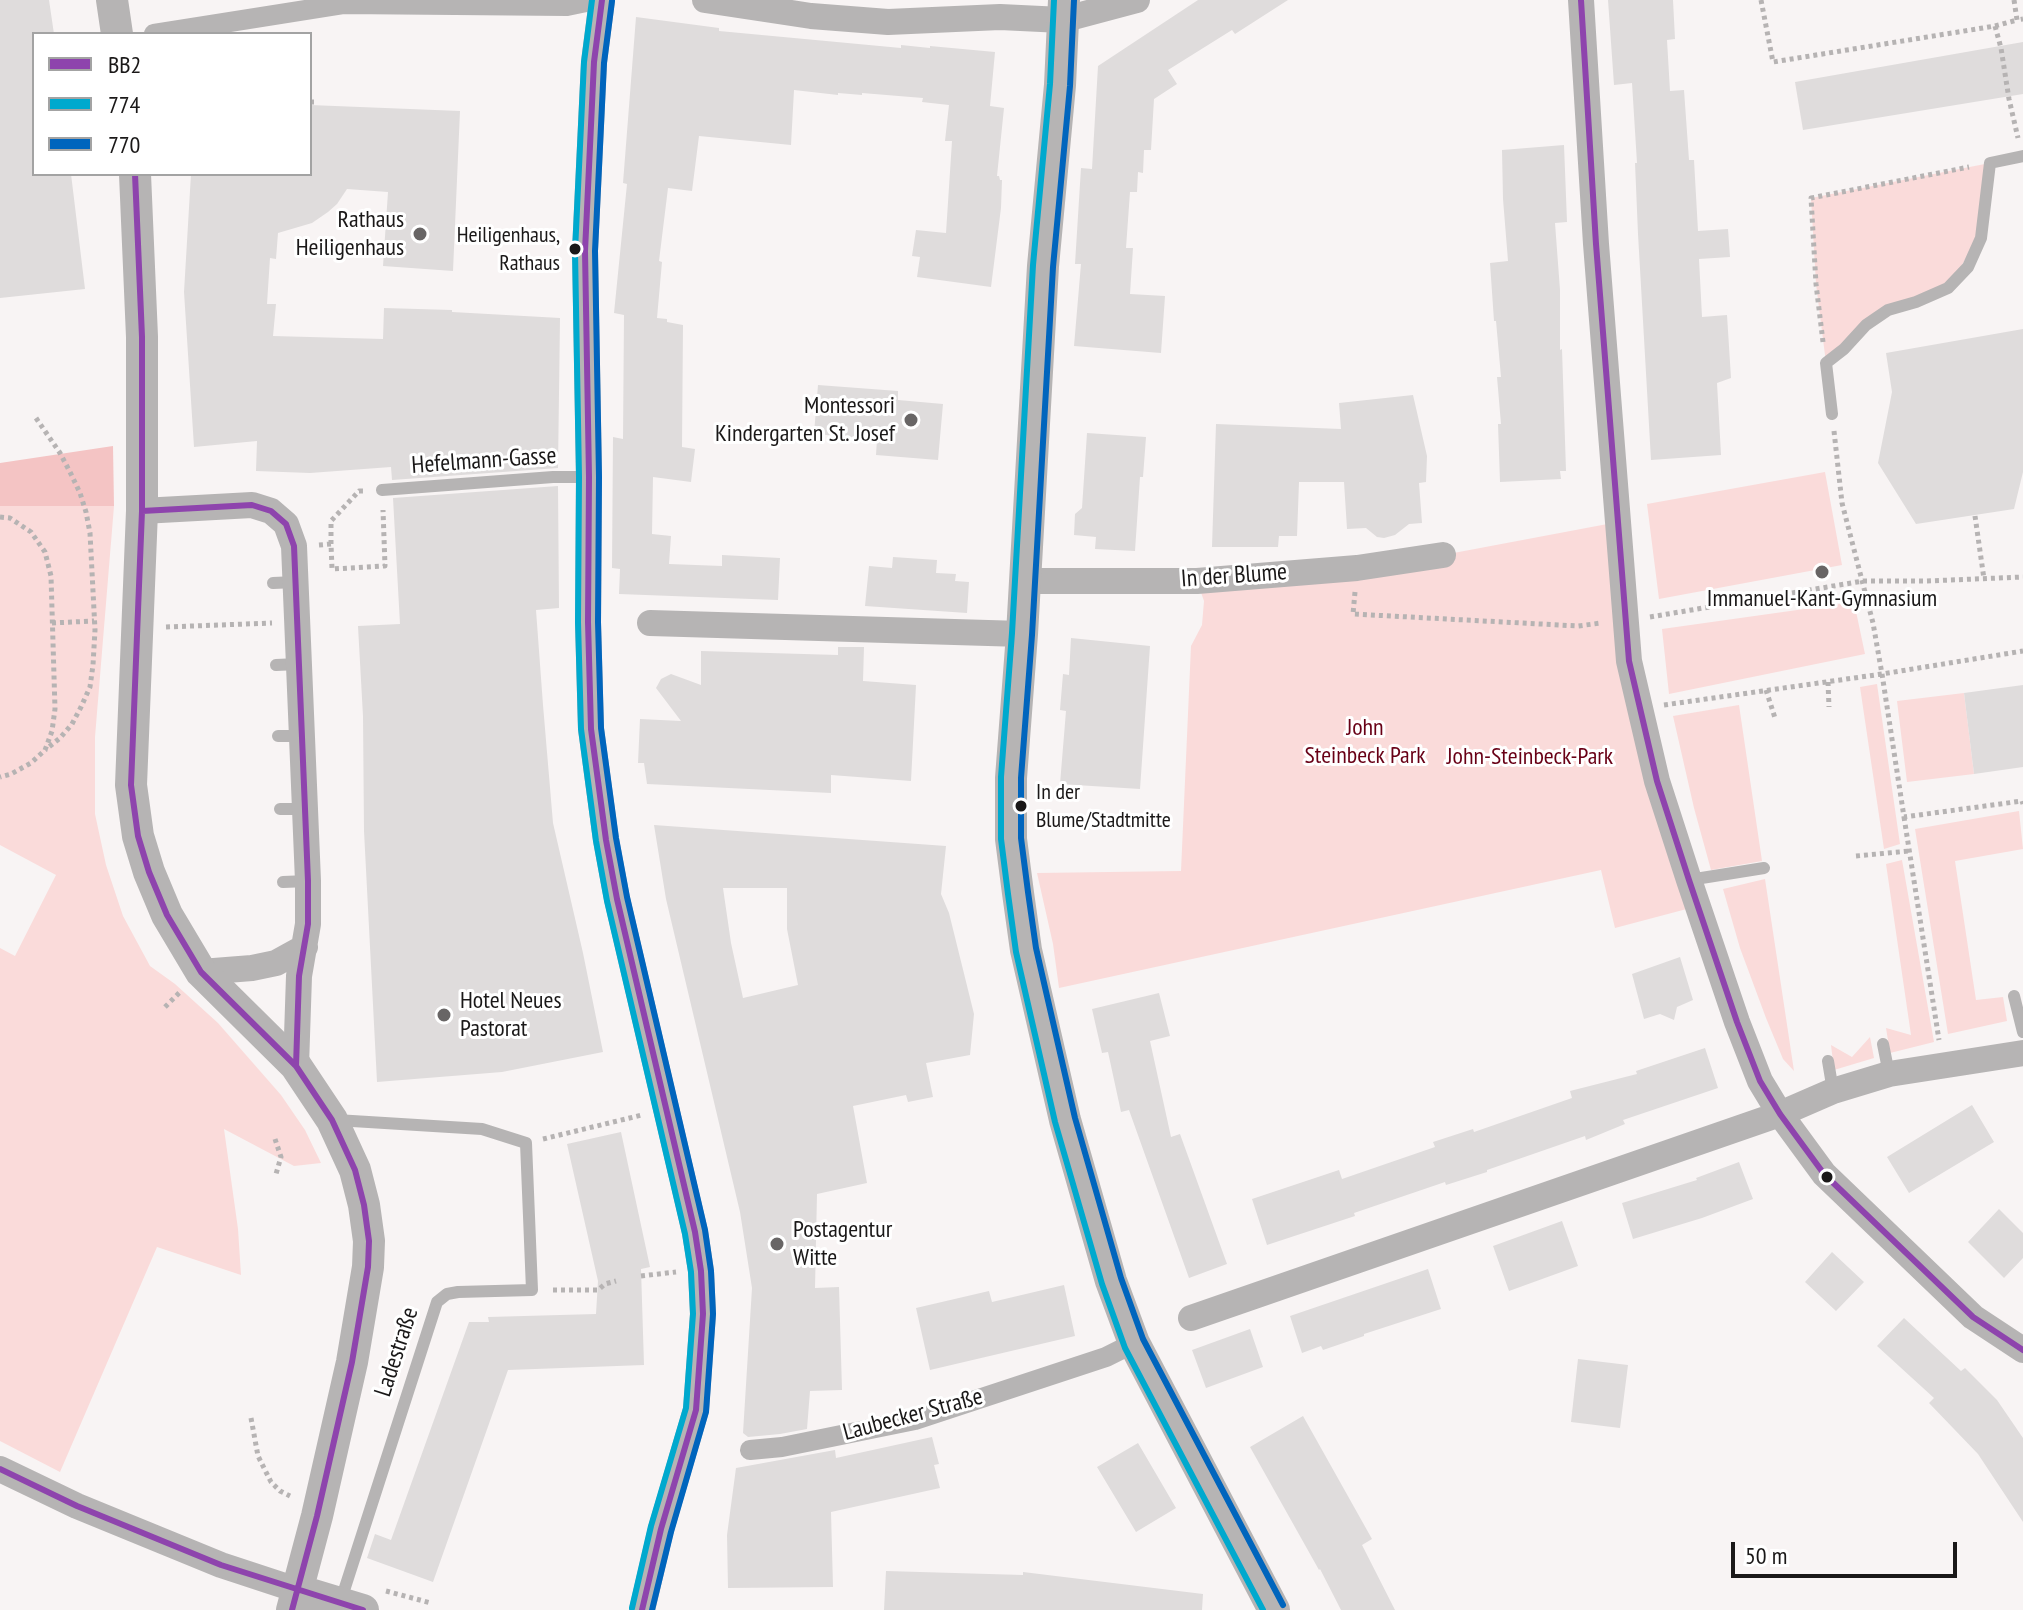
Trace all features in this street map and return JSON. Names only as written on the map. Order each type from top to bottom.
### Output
[{"type":"street","points":[[112,0],[117,32]]},
{"type":"street","points":[[166,32],[343,2],[567,6],[599,0],[585,251],[589,675],[596,772],[617,899],[695,1232],[703,1314],[696,1410],[661,1529],[642,1610]]},
{"type":"street","points":[[705,0],[811,16],[888,22],[1000,17],[1137,0]]},
{"type":"street","points":[[1581,0],[1595,230],[1629,661],[1657,781],[1689,880],[1742,1037],[1760,1081],[1780,1114],[1824,1174],[1973,1317],[2023,1350]]},
{"type":"street","points":[[1063,10],[1060,85],[1043,266],[1011,778],[1011,839],[1026,950],[1065,1120],[1111,1281],[1134,1343],[1274,1610]]},
{"type":"street","points":[[135,176],[142,337],[142,511],[131,763],[138,836],[167,915],[201,972],[296,1066],[332,1120],[355,1170],[369,1241],[368,1267],[352,1362],[317,1516],[294,1600]]},
{"type":"street","points":[[142,511],[252,505],[271,511],[286,524],[294,546],[284,582],[297,622],[287,664],[295,882],[308,924],[299,976],[296,1066]]},
{"type":"street","name":"In der Blume","points":[[1024,581],[1197,581],[1357,568],[1443,555]]},
{"type":"street","points":[[650,623],[1022,634]]},
{"type":"street","points":[[201,972],[276,963],[305,947]]},
{"type":"street","points":[[1191,1318],[1780,1114],[1833,1091],[1889,1074],[2023,1053]]},
{"type":"street","name":"Laubecker Straße","points":[[750,1450],[782,1447],[915,1420],[1106,1357],[1134,1343]]},
{"type":"street","points":[[0,1469],[77,1506],[221,1565],[294,1600],[352,1606]]},
{"type":"lane","points":[[1832,414],[1826,363],[1879,316],[1948,288],[1968,267],[1981,238],[1990,163],[2023,156]]},
{"type":"lane","name":"Hefelmann-Gasse","points":[[382,490],[589,477]]},
{"type":"lane","points":[[1689,880],[1764,868]]},
{"type":"lane","points":[[2014,996],[2023,1032]]},
{"type":"lane","points":[[1883,1044],[1889,1074]]},
{"type":"lane","points":[[1828,1061],[1833,1091]]},
{"type":"lane","points":[[332,1120],[482,1129],[526,1143],[532,1290]]},
{"type":"lane","name":"Ladestraße","points":[[352,1606],[437,1302],[447,1294],[458,1292],[532,1290]]},
{"type":"path","points":[[1761,0],[1773,62],[1995,26],[2020,19],[2014,0]]},
{"type":"path","points":[[1995,26],[2016,129]]},
{"type":"path","points":[[312,102],[318,102]]},
{"type":"path","points":[[1826,363],[1816,284],[1811,198],[1990,163]]},
{"type":"path","points":[[0,777],[31,763],[72,724],[90,687],[93,665],[90,533],[80,493],[60,453],[36,418]]},
{"type":"path","points":[[1836,452],[1842,503],[1863,581],[1882,674],[1943,1064]]},
{"type":"path","points":[[382,490],[385,566],[332,569],[331,544],[331,521],[359,491],[382,490]]},
{"type":"path","points":[[1975,516],[1984,579]]},
{"type":"path","points":[[0,517],[10,518],[31,532],[45,552],[51,576],[55,709],[45,750]]},
{"type":"path","points":[[294,546],[331,544]]},
{"type":"path","points":[[1357,568],[1353,614],[1578,626],[1626,621],[1863,581],[2023,577]]},
{"type":"path","points":[[51,623],[94,621]]},
{"type":"path","points":[[160,627],[297,622]]},
{"type":"path","points":[[1641,708],[2023,651]]},
{"type":"path","points":[[1828,682],[1829,707]]},
{"type":"path","points":[[1766,690],[1775,718]]},
{"type":"path","points":[[1904,817],[2023,802]]},
{"type":"path","points":[[1856,856],[1909,851]]},
{"type":"path","points":[[526,1143],[666,1110]]},
{"type":"path","points":[[275,1139],[281,1157],[276,1174]]},
{"type":"path","points":[[532,1290],[598,1290],[616,1281]]},
{"type":"path","points":[[251,1418],[258,1456],[271,1482],[294,1498],[290,1508],[317,1516]]},
{"type":"green space","points":[[1990,163],[1982,230],[1951,284],[1896,307],[1826,363],[1816,284],[1811,198]]},
{"type":"green space","points":[[1825,472],[1842,565],[1659,599],[1647,504]]},
{"type":"green space","points":[[0,506],[114,506],[95,737],[95,814],[106,865],[123,916],[150,966],[218,1023],[281,1095],[305,1130],[321,1163],[294,1166],[224,1129],[241,1275],[157,1247],[60,1472],[0,1441],[0,948],[15,956],[56,875],[0,845]]},
{"type":"green space","name":"John Steinbeck Park","points":[[1618,522],[1629,661],[1698,906],[1615,928],[1601,870],[1059,988],[1037,873],[1181,871],[1191,646],[1202,625],[1204,601],[1197,581],[1443,555]]},
{"type":"green space","points":[[1854,602],[1865,654],[1669,694],[1662,629]]},
{"type":"green space","points":[[1877,684],[1900,844],[1884,849],[1860,687]]},
{"type":"green space","points":[[1964,693],[1974,774],[1907,782],[1897,701]]},
{"type":"green space","points":[[1739,705],[1762,861],[1711,870],[1673,716]]},
{"type":"green space","points":[[2019,811],[2023,849],[1955,861],[1976,1000],[2003,997],[2007,1021],[1948,1034],[1915,829]]},
{"type":"green space","points":[[1902,860],[1934,1042],[1890,1053],[1886,1028],[1911,1035],[1886,864]]},
{"type":"green space","points":[[1765,879],[1794,1071],[1783,1059],[1766,1018],[1740,948],[1723,889]]},
{"type":"green space","points":[[1870,1037],[1874,1058],[1834,1070],[1831,1045],[1852,1057]]},
{"type":"shaded area","points":[[113,446],[114,506],[0,506],[0,463]]},
{"type":"building","points":[[0,0],[49,0],[54,32],[32,32],[32,176],[71,176],[85,289],[0,298]]},
{"type":"building","points":[[1198,0],[1288,0],[1235,34],[1232,30],[1168,70],[1177,84],[1154,99],[1151,150],[1144,150],[1143,173],[1138,172],[1137,192],[1130,192],[1126,248],[1133,248],[1130,294],[1165,296],[1161,353],[1074,346],[1081,264],[1075,264],[1081,168],[1092,169],[1098,66]]},
{"type":"building","points":[[1608,0],[1673,0],[1675,39],[1667,40],[1670,91],[1684,90],[1689,160],[1694,160],[1698,231],[1728,229],[1730,257],[1699,259],[1702,317],[1727,315],[1731,378],[1717,383],[1721,455],[1651,460],[1632,83],[1614,85]]},
{"type":"building","points":[[636,17],[719,28],[719,31],[901,48],[901,45],[930,46],[995,52],[990,106],[1004,108],[997,176],[1002,180],[1001,208],[991,287],[917,277],[920,257],[912,256],[916,230],[946,233],[952,141],[945,141],[949,105],[922,102],[923,98],[794,90],[791,145],[699,136],[692,191],[668,188],[659,261],[662,262],[657,318],[683,325],[682,447],[695,449],[691,482],[653,477],[652,534],[671,536],[669,564],[722,566],[722,555],[780,558],[778,600],[619,594],[620,569],[612,568],[613,437],[623,439],[624,315],[614,313],[627,184],[623,183]]},
{"type":"building","points":[[2023,42],[2023,94],[1803,130],[1795,82]]},
{"type":"building","points":[[312,105],[460,111],[453,271],[383,266],[388,192],[347,189],[337,204],[312,223],[278,233],[276,259],[270,258],[267,304],[276,304],[273,336],[383,339],[384,308],[560,318],[558,468],[392,480],[391,467],[310,473],[256,471],[257,441],[194,447],[184,292],[191,176],[312,176]]},
{"type":"building","points":[[1564,145],[1567,222],[1555,223],[1566,471],[1560,471],[1561,479],[1500,482],[1498,424],[1501,424],[1497,377],[1501,377],[1490,263],[1508,261],[1502,150]]},
{"type":"building","points":[[2023,329],[2023,472],[2014,509],[1916,524],[1878,463],[1892,392],[1886,353]]},
{"type":"building","points":[[818,385],[898,391],[898,400],[943,404],[938,460],[876,455],[877,439],[814,434]]},
{"type":"building","points":[[1413,395],[1427,456],[1426,482],[1419,483],[1422,523],[1409,524],[1395,535],[1384,538],[1377,537],[1366,528],[1347,529],[1344,482],[1299,482],[1297,536],[1279,536],[1278,547],[1212,547],[1216,424],[1341,429],[1339,403]]},
{"type":"building","points":[[1087,433],[1146,437],[1135,551],[1095,549],[1096,537],[1074,535],[1075,514],[1082,508]]},
{"type":"building","points":[[558,486],[559,608],[536,610],[543,705],[553,823],[603,1052],[502,1072],[377,1082],[364,831],[358,626],[400,624],[393,498]]},
{"type":"building","points":[[893,557],[937,560],[936,573],[956,574],[955,581],[969,582],[967,613],[865,606],[869,566],[892,568]]},
{"type":"building","points":[[1071,638],[1150,646],[1140,789],[1060,784],[1066,711],[1060,710],[1063,674],[1069,675]]},
{"type":"building","points":[[838,647],[864,647],[863,681],[916,685],[911,781],[831,775],[831,793],[647,784],[644,763],[638,763],[640,719],[681,721],[656,688],[661,679],[671,674],[701,685],[701,651],[838,655]]},
{"type":"building","points":[[2023,685],[2023,767],[1974,774],[1964,693]]},
{"type":"building","points":[[654,825],[946,846],[941,894],[949,913],[974,1014],[970,1055],[926,1063],[933,1097],[908,1102],[906,1095],[853,1106],[867,1183],[817,1194],[815,1288],[839,1287],[842,1390],[810,1391],[807,1429],[748,1437],[743,1433],[752,1288],[740,1212],[666,899]],"holes":[[[723,888],[787,888],[787,929],[798,985],[743,998]]]},
{"type":"building","points":[[1680,957],[1693,1000],[1677,1007],[1674,1020],[1660,1014],[1644,1019],[1632,974]]},
{"type":"building","points":[[1159,993],[1170,1036],[1150,1041],[1171,1137],[1180,1134],[1227,1264],[1189,1278],[1129,1110],[1121,1112],[1108,1052],[1102,1053],[1092,1009]]},
{"type":"building","points":[[1705,1048],[1718,1088],[1623,1120],[1625,1124],[1586,1140],[1585,1136],[1487,1172],[1446,1185],[1445,1182],[1267,1245],[1252,1199],[1339,1170],[1342,1179],[1435,1147],[1433,1142],[1473,1129],[1474,1132],[1572,1098],[1570,1091],[1637,1074],[1636,1071]]},
{"type":"building","points":[[1972,1105],[1994,1142],[1909,1193],[1887,1157]]},
{"type":"building","points":[[621,1132],[650,1267],[641,1269],[644,1365],[508,1370],[433,1582],[367,1558],[375,1534],[391,1540],[469,1322],[489,1322],[488,1317],[596,1314],[598,1281],[567,1144]]},
{"type":"building","points":[[1739,1162],[1753,1199],[1633,1239],[1622,1203],[1697,1180]]},
{"type":"building","points":[[1999,1209],[2023,1233],[2023,1258],[2004,1278],[1968,1242]]},
{"type":"building","points":[[1562,1221],[1578,1266],[1509,1291],[1493,1246]]},
{"type":"building","points":[[1832,1252],[1864,1282],[1836,1311],[1805,1282]]},
{"type":"building","points":[[1428,1269],[1441,1309],[1323,1350],[1321,1346],[1302,1353],[1290,1316]]},
{"type":"building","points":[[1064,1285],[1075,1336],[930,1370],[916,1308],[989,1291],[992,1302]]},
{"type":"building","points":[[1904,1318],[1961,1371],[1965,1368],[1997,1400],[2023,1438],[2023,1522],[1978,1454],[1929,1403],[1934,1398],[1877,1346]]},
{"type":"building","points":[[1250,1329],[1263,1367],[1206,1388],[1192,1350]]},
{"type":"building","points":[[1578,1359],[1628,1365],[1620,1428],[1571,1422]]},
{"type":"building","points":[[1303,1416],[1372,1539],[1362,1545],[1395,1610],[1341,1610],[1250,1447]]},
{"type":"building","points":[[932,1437],[939,1464],[934,1465],[940,1488],[831,1512],[833,1587],[728,1588],[727,1535],[736,1468],[835,1450],[836,1458]]},
{"type":"building","points":[[1138,1443],[1176,1508],[1136,1532],[1097,1467]]},
{"type":"building","points":[[886,1571],[1023,1575],[1023,1572],[1203,1594],[1202,1610],[884,1610]]},
{"type":"transit line","name":"774","points":[[592,0],[584,62],[575,251],[581,729],[607,901],[685,1234],[693,1314],[686,1408],[651,1526],[632,1608]]},
{"type":"transit line","name":"BB2","points":[[602,0],[594,62],[585,251],[591,729],[617,899],[695,1232],[703,1314],[696,1410],[661,1529],[642,1610]]},
{"type":"transit line","name":"774","points":[[1054,0],[1050,84],[1033,265],[1001,777],[1001,839],[1008,894],[1016,952],[1055,1122],[1102,1284],[1125,1348],[1263,1610]]},
{"type":"transit line","name":"770","points":[[1074,0],[1070,86],[1053,267],[1021,778],[1021,838],[1028,892],[1036,948],[1075,1118],[1121,1278],[1143,1339],[1283,1605]]},
{"type":"transit line","name":"BB2","points":[[1581,0],[1596,244],[1629,661],[1657,781],[1689,880],[1737,1022],[1760,1081],[1780,1114],[1824,1174],[1973,1317],[2023,1350]]},
{"type":"transit line","name":"770","points":[[612,1],[604,63],[595,251],[601,728],[627,897],[705,1230],[713,1314],[706,1412],[652,1610]]},
{"type":"transit line","name":"BB2","points":[[135,176],[142,337],[142,511],[131,785],[138,836],[167,915],[201,972],[296,1066],[332,1120],[355,1170],[369,1241],[368,1267],[352,1362],[292,1610]]},
{"type":"transit line","name":"BB2","points":[[142,511],[252,505],[271,511],[286,524],[294,546],[308,881],[308,924],[299,976],[296,1066]]},
{"type":"transit line","name":"BB2","points":[[0,1469],[77,1506],[221,1565],[363,1610]]},
{"type":"place","name":"Rathaus Heiligenhaus","points":[[420,234]]},
{"type":"place","name":"Heiligenhaus, Rathaus","points":[[575,249]]},
{"type":"place","name":"Montessori Kindergarten St. Josef","points":[[911,420]]},
{"type":"place","name":"Immanuel-Kant-Gymnasium","points":[[1822,572]]},
{"type":"place","name":"In der Blume/Stadtmitte","points":[[1021,806]]},
{"type":"place","name":"Hotel Neues Pastorat","points":[[444,1015]]},
{"type":"place","name":"Postagentur Witte","points":[[777,1244]]},
{"type":"park label","name":"John-Steinbeck-Park","points":[[1530,757]]}]
